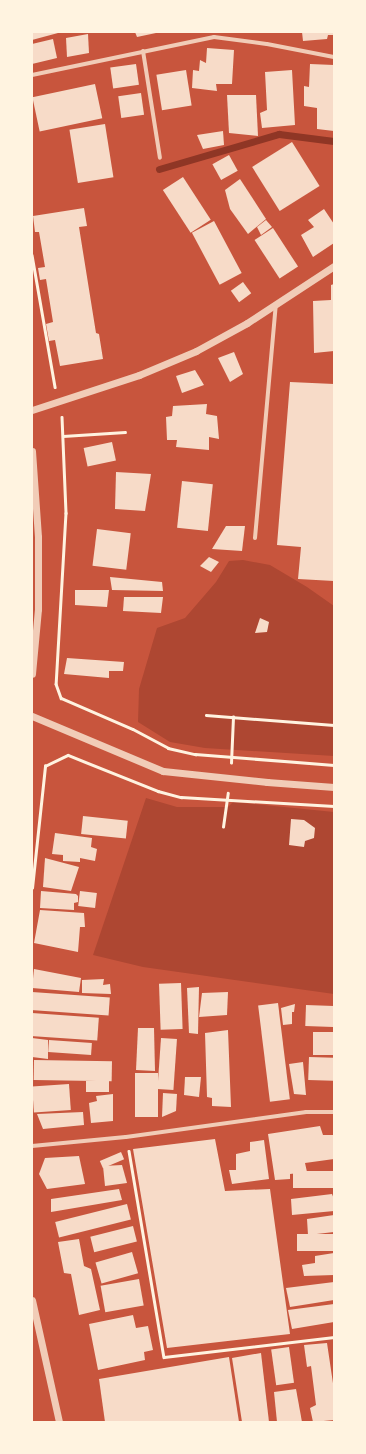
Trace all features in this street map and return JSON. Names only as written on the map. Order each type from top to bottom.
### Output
[{"type":"street","points":[[32,75],[214,37],[267,44],[334,58]]},
{"type":"street","points":[[143,51],[160,158]]},
{"type":"street","points":[[32,410],[139,375],[196,351],[247,323],[334,266]]},
{"type":"street","points":[[255,538],[276,303]]},
{"type":"street","points":[[32,451],[38,537],[32,674]]},
{"type":"street","points":[[32,716],[163,771],[267,782],[334,787]]},
{"type":"street","points":[[32,1146],[126,1137],[306,1112],[334,1112]]},
{"type":"street","points":[[32,1300],[59,1422]]},
{"type":"path","points":[[32,255],[55,390]]},
{"type":"path","points":[[62,417],[66,513],[56,684],[61,698],[133,729],[168,748],[195,754],[334,765]]},
{"type":"path","points":[[63,436],[125,432]]},
{"type":"path","points":[[206,716],[334,725]]},
{"type":"path","points":[[232,735],[233,717]]},
{"type":"path","points":[[32,888],[45,766],[68,755],[158,791],[181,796],[334,806]]},
{"type":"path","points":[[223,827],[225,813]]},
{"type":"path","points":[[126,1137],[164,1357],[334,1337]]},
{"type":"shaded area","points":[[243,560],[270,565],[307,587],[334,606],[334,756],[205,748],[170,742],[138,722],[139,689],[157,628],[185,618],[216,582],[229,561]]},
{"type":"shaded area","points":[[146,798],[177,807],[228,807],[233,802],[334,812],[334,994],[143,967],[93,955]]},
{"type":"building","points":[[32,32],[57,32],[58,33],[32,40]]},
{"type":"building","points":[[135,32],[156,32],[156,33],[137,37]]},
{"type":"building","points":[[302,32],[334,32],[334,35],[328,35],[327,39],[303,41]]},
{"type":"building","points":[[88,34],[89,53],[67,57],[66,38]]},
{"type":"building","points":[[53,39],[57,58],[32,64],[32,44]]},
{"type":"building","points":[[207,48],[234,50],[232,84],[216,84],[217,91],[192,88],[193,70],[199,71],[200,60],[206,63]]},
{"type":"building","points":[[136,64],[139,85],[113,88],[110,68]]},
{"type":"building","points":[[310,64],[334,65],[334,131],[317,129],[317,108],[304,106],[304,86],[309,87]]},
{"type":"building","points":[[186,70],[192,106],[162,110],[156,75]]},
{"type":"building","points":[[292,70],[295,125],[262,128],[260,113],[267,110],[265,72]]},
{"type":"building","points":[[95,84],[102,118],[40,132],[32,97]]},
{"type":"building","points":[[141,93],[144,115],[121,118],[118,96]]},
{"type":"building","points":[[227,95],[256,95],[258,136],[229,133]]},
{"type":"building","points":[[105,124],[113,177],[78,183],[69,130]]},
{"type":"building","points":[[223,131],[224,145],[203,149],[197,135]]},
{"type":"building","points":[[292,142],[320,186],[280,211],[252,167]]},
{"type":"building","points":[[229,155],[238,171],[221,180],[212,164]]},
{"type":"building","points":[[183,177],[211,220],[191,233],[163,190]]},
{"type":"building","points":[[240,179],[266,219],[248,234],[230,209],[225,190]]},
{"type":"building","points":[[84,208],[87,226],[79,227],[96,333],[99,334],[103,359],[60,366],[55,340],[49,341],[46,324],[53,322],[46,279],[40,280],[38,268],[45,267],[39,232],[35,232],[33,216]]},
{"type":"building","points":[[324,209],[334,224],[334,243],[313,257],[301,235],[314,227],[308,220]]},
{"type":"building","points":[[266,220],[272,227],[261,235],[257,227]]},
{"type":"building","points":[[214,221],[242,273],[220,285],[192,233]]},
{"type":"building","points":[[273,228],[298,267],[280,279],[255,240]]},
{"type":"building","points":[[243,282],[251,293],[239,302],[231,291]]},
{"type":"building","points":[[334,284],[334,351],[314,353],[313,301],[331,300],[331,285]]},
{"type":"building","points":[[234,352],[243,374],[230,382],[218,358]]},
{"type":"building","points":[[195,370],[204,385],[182,393],[176,376]]},
{"type":"building","points":[[290,382],[334,384],[334,581],[298,579],[301,547],[277,545]]},
{"type":"building","points":[[207,404],[206,414],[217,416],[219,439],[209,437],[209,450],[176,447],[177,440],[167,440],[166,417],[172,416],[173,406]]},
{"type":"building","points":[[112,442],[116,461],[88,467],[84,448]]},
{"type":"building","points":[[116,472],[151,474],[145,511],[115,509]]},
{"type":"building","points":[[182,481],[213,484],[208,531],[177,528]]},
{"type":"building","points":[[226,526],[245,526],[242,551],[212,549]]},
{"type":"building","points":[[97,529],[131,533],[126,570],[92,566]]},
{"type":"building","points":[[209,557],[219,562],[211,572],[200,566]]},
{"type":"building","points":[[110,577],[162,582],[163,591],[112,590]]},
{"type":"building","points":[[75,590],[109,590],[107,607],[75,605]]},
{"type":"building","points":[[124,597],[163,597],[161,613],[123,611]]},
{"type":"building","points":[[260,618],[269,622],[267,632],[255,633]]},
{"type":"building","points":[[67,658],[124,662],[123,671],[109,671],[109,678],[64,674]]},
{"type":"building","points":[[83,816],[128,821],[126,839],[81,834]]},
{"type":"building","points":[[291,819],[304,820],[315,828],[314,838],[305,841],[304,847],[289,845]]},
{"type":"building","points":[[55,833],[92,838],[91,847],[97,849],[95,861],[80,858],[80,862],[63,861],[63,855],[52,854]]},
{"type":"building","points":[[45,858],[79,867],[71,891],[43,887]]},
{"type":"building","points":[[41,891],[76,894],[78,896],[78,902],[74,903],[74,910],[40,908]]},
{"type":"building","points":[[80,891],[97,893],[95,908],[78,906]]},
{"type":"building","points":[[40,910],[84,913],[85,927],[80,927],[78,952],[34,943]]},
{"type":"building","points":[[34,969],[81,978],[79,992],[32,988]]},
{"type":"building","points":[[104,979],[103,985],[110,984],[111,994],[82,993],[82,980]]},
{"type":"building","points":[[181,983],[183,1029],[161,1030],[159,984]]},
{"type":"building","points":[[199,987],[198,1034],[189,1033],[187,988]]},
{"type":"building","points":[[32,992],[110,997],[109,1015],[32,1010]]},
{"type":"building","points":[[228,992],[227,1015],[199,1017],[202,993]]},
{"type":"building","points":[[278,1003],[290,1099],[270,1102],[258,1005]]},
{"type":"building","points":[[295,1004],[294,1012],[292,1012],[292,1024],[283,1025],[281,1008]]},
{"type":"building","points":[[306,1005],[334,1006],[333,1027],[305,1026]]},
{"type":"building","points":[[32,1013],[99,1018],[97,1041],[32,1036]]},
{"type":"building","points":[[138,1028],[154,1028],[155,1071],[136,1070]]},
{"type":"building","points":[[228,1030],[231,1107],[212,1106],[212,1098],[207,1097],[205,1033]]},
{"type":"building","points":[[313,1032],[334,1032],[334,1055],[313,1055]]},
{"type":"building","points":[[32,1038],[48,1040],[48,1059],[32,1057]]},
{"type":"building","points":[[161,1038],[177,1039],[173,1090],[157,1089]]},
{"type":"building","points":[[49,1040],[92,1043],[91,1055],[48,1052]]},
{"type":"building","points":[[309,1057],[334,1058],[333,1081],[308,1080]]},
{"type":"building","points":[[34,1060],[112,1061],[112,1081],[34,1080]]},
{"type":"building","points":[[303,1062],[306,1095],[294,1094],[289,1064]]},
{"type":"building","points":[[135,1073],[158,1073],[158,1117],[135,1117]]},
{"type":"building","points":[[185,1077],[201,1077],[199,1097],[184,1095]]},
{"type":"building","points":[[86,1081],[109,1081],[109,1092],[86,1092]]},
{"type":"building","points":[[69,1084],[71,1110],[34,1113],[32,1087]]},
{"type":"building","points":[[163,1093],[177,1094],[176,1111],[162,1117]]},
{"type":"building","points":[[113,1094],[113,1121],[91,1123],[89,1103],[97,1101],[96,1096]]},
{"type":"building","points":[[83,1112],[84,1125],[43,1129],[37,1114]]},
{"type":"building","points":[[320,1126],[323,1135],[334,1135],[334,1159],[305,1163],[307,1172],[290,1174],[290,1179],[275,1180],[268,1134]]},
{"type":"building","points":[[215,1139],[225,1191],[270,1189],[290,1334],[167,1348],[133,1149]]},
{"type":"building","points":[[264,1140],[269,1179],[232,1184],[229,1170],[236,1170],[236,1154],[250,1151],[250,1142]]},
{"type":"building","points":[[121,1152],[124,1159],[103,1168],[100,1161]]},
{"type":"building","points":[[79,1156],[85,1184],[47,1189],[39,1174],[45,1158]]},
{"type":"building","points":[[122,1165],[127,1183],[105,1186],[103,1166]]},
{"type":"building","points":[[293,1171],[334,1171],[334,1188],[293,1188]]},
{"type":"building","points":[[119,1189],[122,1200],[51,1212],[51,1199]]},
{"type":"building","points":[[332,1194],[334,1199],[334,1211],[292,1215],[291,1199]]},
{"type":"building","points":[[127,1204],[131,1220],[59,1237],[55,1222]]},
{"type":"building","points":[[334,1215],[334,1232],[308,1235],[307,1219]]},
{"type":"building","points":[[133,1226],[137,1242],[94,1252],[90,1237]]},
{"type":"building","points":[[297,1234],[334,1234],[334,1251],[297,1251]]},
{"type":"building","points":[[79,1239],[84,1266],[91,1269],[100,1310],[79,1315],[71,1274],[64,1273],[58,1242]]},
{"type":"building","points":[[132,1252],[138,1273],[102,1284],[95,1262]]},
{"type":"building","points":[[334,1253],[334,1275],[304,1276],[302,1265],[315,1263],[315,1256]]},
{"type":"building","points":[[139,1279],[144,1306],[105,1312],[101,1286]]},
{"type":"building","points":[[334,1282],[334,1300],[290,1307],[286,1288]]},
{"type":"building","points":[[334,1304],[334,1322],[292,1329],[288,1310]]},
{"type":"building","points":[[133,1315],[136,1328],[148,1326],[153,1350],[144,1352],[145,1360],[98,1370],[89,1324]]},
{"type":"building","points":[[327,1343],[334,1390],[334,1420],[313,1422],[310,1408],[316,1405],[311,1366],[307,1367],[304,1345]]},
{"type":"building","points":[[289,1347],[294,1383],[276,1385],[271,1350]]},
{"type":"building","points":[[261,1353],[269,1422],[242,1422],[232,1358]]},
{"type":"building","points":[[229,1357],[239,1422],[105,1422],[99,1379]]},
{"type":"building","points":[[296,1389],[302,1422],[277,1422],[274,1392]]},
{"type":"waterway","points":[[159,169],[279,134],[334,141]]}]
